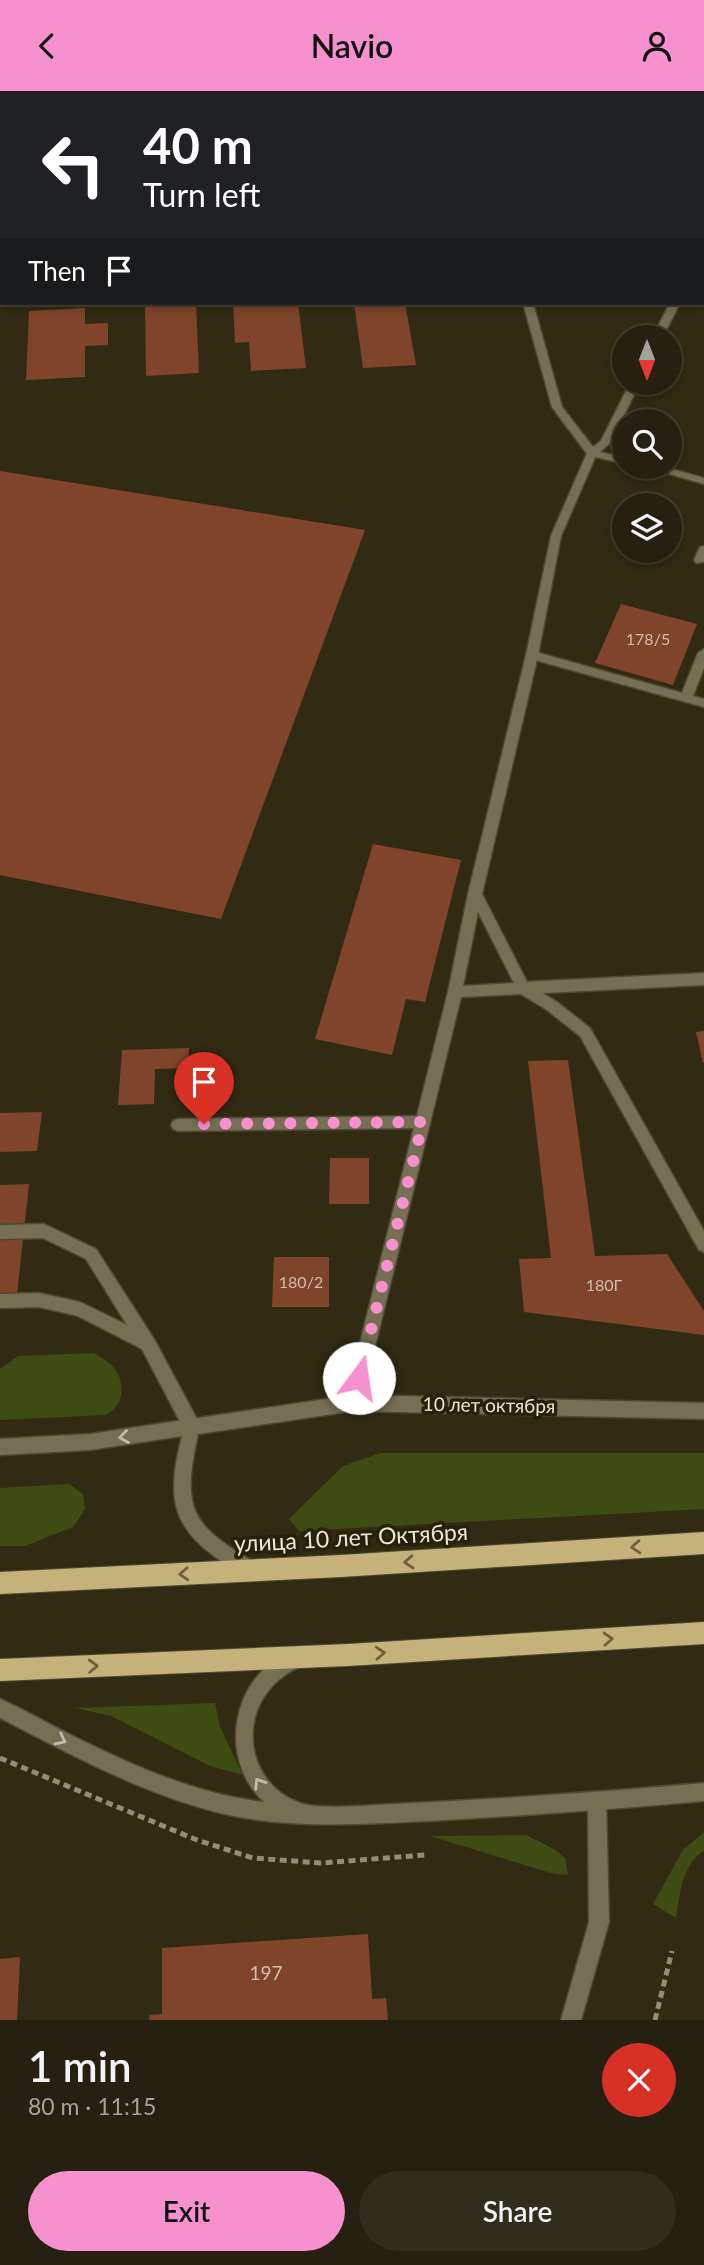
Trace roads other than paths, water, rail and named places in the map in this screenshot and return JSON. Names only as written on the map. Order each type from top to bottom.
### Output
[{"type":"main road","name":"улица 10 лет Октября","points":[[0,1583],[253,1571],[704,1543]]},
{"type":"main road","points":[[0,1670],[312,1656],[704,1633]]},
{"type":"street","points":[[529,305],[557,407],[592,453],[612,458]]},
{"type":"street","points":[[664,325],[674,305]]},
{"type":"street","points":[[353,1403],[455,992],[475,894],[532,655],[556,536],[592,453],[605,443],[629,395]]},
{"type":"street","points":[[682,475],[704,481]]},
{"type":"street","points":[[686,698],[704,653]]},
{"type":"street","points":[[532,655],[704,703]]},
{"type":"street","points":[[475,894],[523,988],[552,1006],[584,1032],[704,1245]]},
{"type":"street","points":[[455,992],[704,979]]},
{"type":"street","points":[[178,1125],[423,1122]]},
{"type":"street","points":[[0,1232],[44,1231],[91,1254],[148,1344],[192,1427],[180,1473],[180,1502],[193,1528],[220,1552],[253,1571]]},
{"type":"street","points":[[0,1301],[39,1300],[80,1309],[148,1344]]},
{"type":"street","name":"10 лет октября","points":[[0,1447],[90,1442],[353,1403],[704,1411]]},
{"type":"street","points":[[312,1656],[286,1663],[263,1681],[247,1706],[242,1736],[248,1766],[264,1792],[288,1809],[316,1814]]},
{"type":"street","points":[[0,1708],[71,1745],[178,1791],[258,1811],[316,1814],[412,1812],[597,1802],[704,1792]]},
{"type":"street","points":[[571,2020],[599,1922],[597,1802]]}]
